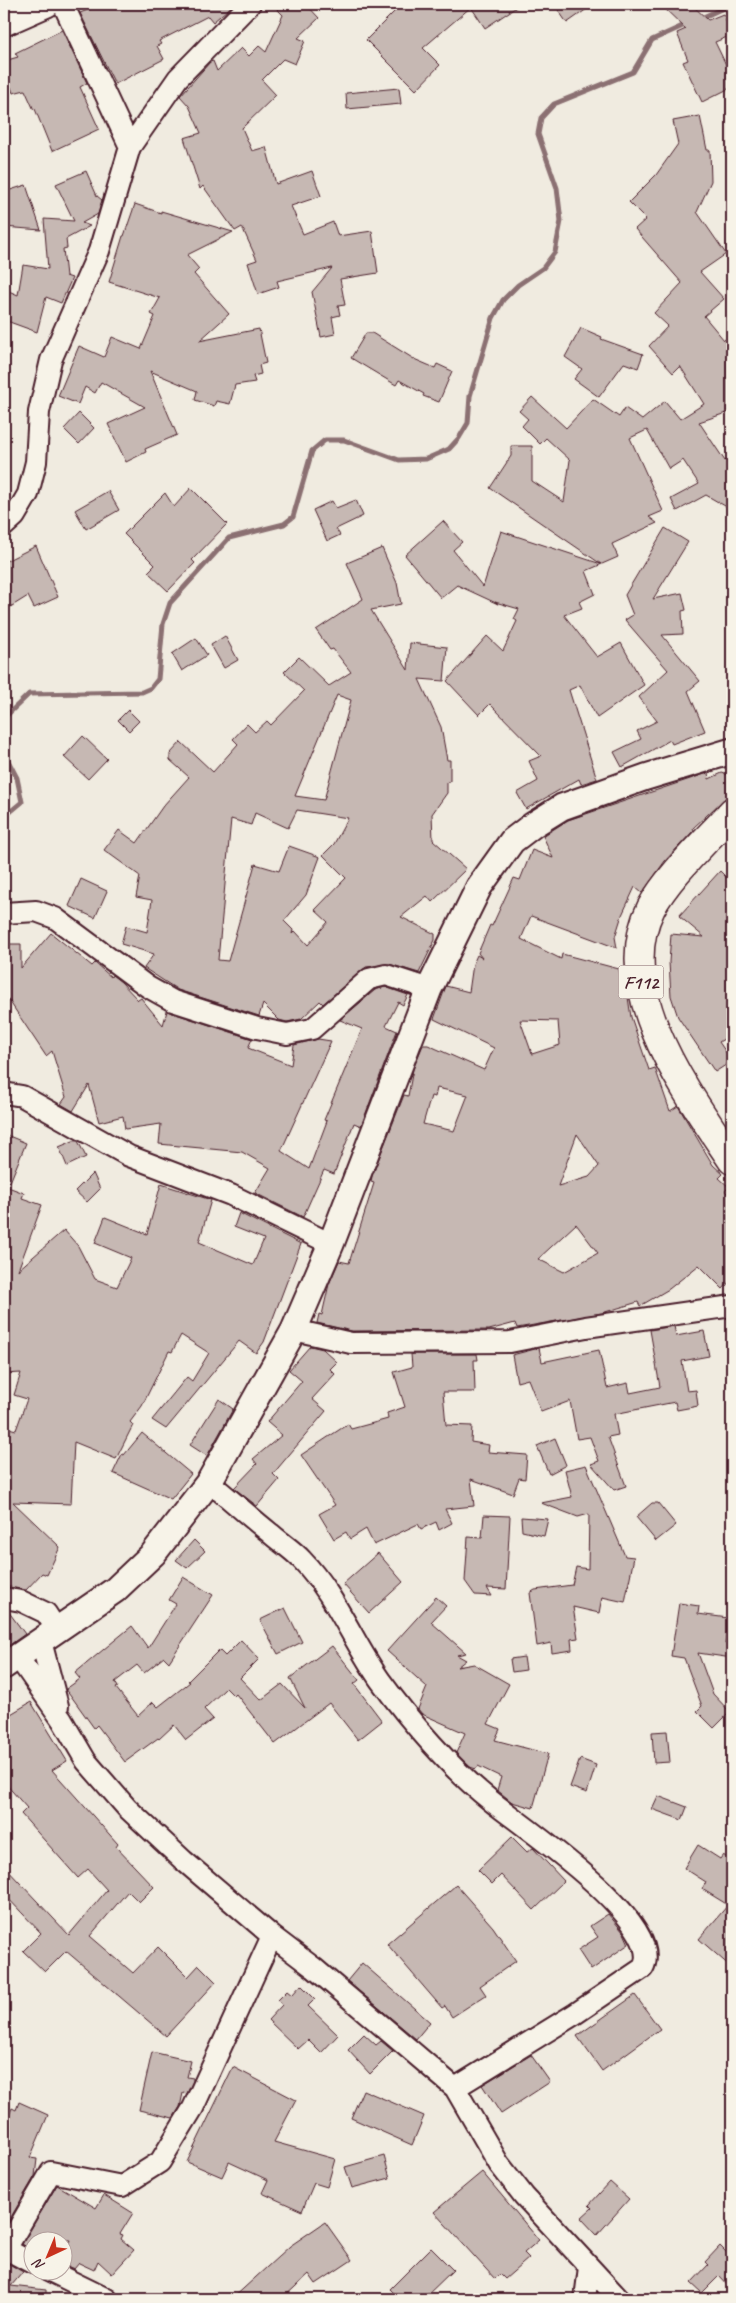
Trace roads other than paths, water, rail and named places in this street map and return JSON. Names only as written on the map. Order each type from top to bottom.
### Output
[{"type":"main road","name":"F112","points":[[732,812],[676,874],[652,906],[645,924],[640,959],[641,986],[659,1038],[678,1074],[732,1160]]},
{"type":"main road","name":"F112","points":[[732,836],[703,866],[668,908],[660,929],[657,955],[662,1002],[671,1032],[692,1075],[732,1138]]},
{"type":"street","points":[[4,23],[47,4]]},
{"type":"street","points":[[63,4],[130,147]]},
{"type":"street","points":[[4,526],[15,516],[28,494],[36,462],[39,412],[51,360],[99,251],[130,147],[178,78],[250,4]]},
{"type":"street","points":[[619,2299],[524,2196],[499,2164],[455,2088],[184,1861],[127,1808],[86,1761],[62,1720],[11,1661],[115,1590],[153,1554],[210,1482],[294,1330],[331,1244],[429,989],[479,887],[512,841],[562,807],[646,777],[728,756]]},
{"type":"street","points":[[4,913],[36,911],[55,918],[148,987],[173,1001],[257,1028],[287,1034],[312,1029],[369,979],[386,975],[429,989]]},
{"type":"street","points":[[4,1093],[22,1096],[128,1156],[231,1195],[331,1244]]},
{"type":"street","points":[[294,1330],[351,1343],[510,1342],[586,1327],[732,1306]]},
{"type":"street","points":[[210,1482],[302,1560],[321,1585],[380,1680],[424,1735],[489,1800],[533,1831],[590,1878],[624,1913],[641,1938],[646,1956],[643,1968],[575,2014],[455,2088]]},
{"type":"street","points":[[4,1598],[21,1601],[46,1612],[62,1720]]},
{"type":"street","points":[[22,2257],[5,2249],[51,2172],[122,2186],[160,2162],[193,2108],[272,1936]]},
{"type":"street","points":[[585,2299],[589,2267]]},
{"type":"street","points":[[68,2280],[107,2299]]},
{"type":"waterway","points":[[699,19],[732,4]]},
{"type":"waterway","points":[[4,718],[29,694],[142,692],[151,688],[158,679],[163,624],[170,603],[229,538],[284,524],[293,517],[312,451],[325,440],[344,440],[399,460],[426,459],[449,449],[459,438],[468,423],[470,396],[493,318],[503,300],[518,285],[543,268],[555,252],[561,221],[557,188],[538,134],[541,118],[554,104],[633,72],[652,40],[687,24]]},
{"type":"waterway","points":[[4,753],[17,778],[22,802],[4,817]]}]
